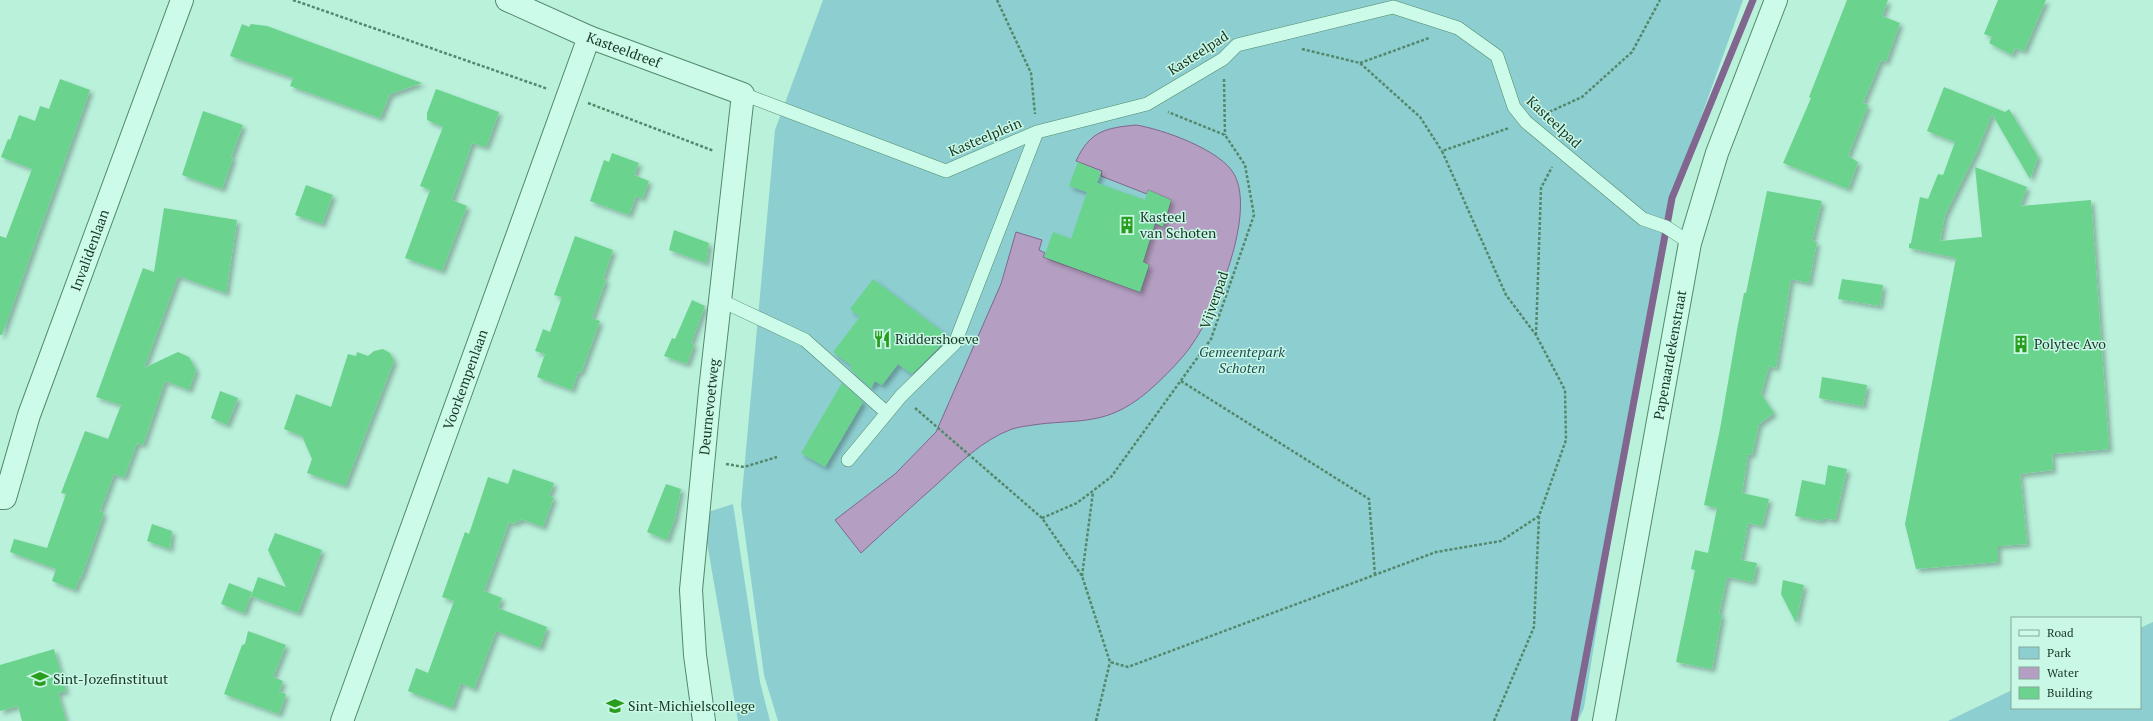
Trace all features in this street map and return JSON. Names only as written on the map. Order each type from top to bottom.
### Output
[{"type":"street","name":"Invalidenlaan","points":[[0,498],[5,498],[29,415],[182,0]]},
{"type":"street","name":"Papenaardekenstraat","points":[[1604,721],[1685,239],[1776,0]]},
{"type":"street","name":"Kasteeldreef","points":[[513,1],[589,37],[743,94]]},
{"type":"street","name":"Voorkempenlaan","points":[[342,721],[566,95],[589,37]]},
{"type":"street","name":"Deurnevoetweg","points":[[704,721],[695,655],[691,590],[743,94]]},
{"type":"lane","name":"Kasteelpad","points":[[1037,132],[1147,104],[1223,59],[1237,45],[1392,7],[1458,28],[1497,56],[1514,107],[1526,122],[1643,219],[1666,227],[1685,239]]},
{"type":"lane","name":"Kasteelplein","points":[[743,94],[946,171],[1037,132]]},
{"type":"lane","points":[[848,460],[901,396],[955,343],[1037,132]]},
{"type":"lane","points":[[722,301],[805,340],[887,413]]},
{"type":"path","points":[[293,0],[566,95],[736,159]]},
{"type":"path","points":[[997,0],[1032,73],[1037,132]]},
{"type":"path","points":[[1442,151],[1526,122],[1582,97],[1632,52],[1660,0]]},
{"type":"path","points":[[1360,63],[1458,28]]},
{"type":"path","points":[[1299,48],[1360,63],[1420,117],[1442,151],[1506,295],[1536,335],[1565,390],[1566,440],[1539,516],[1534,627],[1494,721]]},
{"type":"path","points":[[1147,104],[1225,135],[1223,59]]},
{"type":"path","name":"Vijverpad","points":[[1042,518],[1077,503],[1111,477],[1211,339],[1254,215],[1245,165],[1225,135]]},
{"type":"path","points":[[1536,335],[1541,188],[1560,150]]},
{"type":"path","points":[[1181,380],[1369,499],[1375,575]]},
{"type":"path","points":[[901,396],[1042,518],[1082,576],[1110,662],[1096,721]]},
{"type":"path","points":[[704,460],[744,466],[777,457]]},
{"type":"path","points":[[1082,576],[1093,491]]},
{"type":"path","points":[[1110,662],[1128,667],[1436,552],[1501,541],[1539,516]]},
{"type":"green space","name":"Gemeentepark Schoten","points":[[823,0],[1743,0],[1672,198],[1633,402],[1584,708],[1578,721],[778,721],[764,675],[741,505],[775,130]]},
{"type":"green space","points":[[733,504],[760,682],[770,721],[738,721],[702,514]]},
{"type":"green space","points":[[2153,622],[2153,721],[1948,721],[2011,690],[2011,709],[2141,709],[2141,628]]},
{"type":"water","points":[[1136,125],[1175,136],[1204,149],[1217,157],[1227,165],[1234,174],[1240,191],[1240,212],[1237,235],[1231,260],[1213,307],[1193,343],[1175,365],[1159,381],[1144,395],[1124,408],[1099,418],[1030,425],[1012,429],[991,439],[963,461],[861,553],[835,520],[895,474],[936,432],[1001,284],[1016,232],[1042,240],[1039,250],[1045,253],[1043,257],[1140,292],[1149,265],[1143,262],[1155,223],[1163,227],[1171,200],[1148,190],[1147,194],[1101,176],[1102,171],[1076,161],[1081,151],[1093,137],[1107,130]]},
{"type":"building","points":[[1847,0],[1888,0],[1882,16],[1900,23],[1886,62],[1881,60],[1863,103],[1868,105],[1848,156],[1858,162],[1848,189],[1783,163],[1811,98],[1809,97]]},
{"type":"building","points":[[1998,0],[2046,0],[2024,51],[2015,48],[2012,55],[1989,43],[1992,37],[1984,34]]},
{"type":"building","points":[[242,24],[249,27],[251,24],[267,26],[422,83],[390,94],[380,118],[290,86],[293,78],[230,56]]},
{"type":"building","points":[[60,79],[90,90],[2,335],[0,335],[0,236],[6,238],[32,169],[1,157],[8,139],[10,140],[19,115],[35,121],[40,106],[49,109]]},
{"type":"building","name":"Polytec Avo","points":[[1944,87],[2005,112],[2009,109],[2038,157],[2030,179],[1992,114],[1977,151],[1945,215],[1940,241],[1982,237],[1975,167],[2027,187],[2020,206],[2091,200],[2109,449],[2052,454],[2053,470],[2020,474],[2027,544],[1998,546],[1998,562],[1916,569],[1905,524],[1956,258],[1909,248],[1909,244],[1911,243],[1920,197],[1928,199],[1938,174],[1943,175],[1955,142],[1927,131]]},
{"type":"building","points":[[436,89],[499,112],[486,147],[472,143],[452,200],[467,206],[442,271],[405,258],[430,190],[420,186],[443,127],[427,120],[427,113]]},
{"type":"building","points":[[203,111],[243,125],[231,157],[233,158],[222,189],[182,175]]},
{"type":"building","points":[[612,153],[639,163],[634,175],[649,181],[642,199],[636,196],[629,215],[590,201],[604,160],[609,162]]},
{"type":"building","name":"Kasteel van Schoten","points":[[1078,162],[1101,172],[1097,183],[1145,200],[1148,190],[1171,200],[1163,227],[1155,223],[1143,262],[1149,265],[1140,292],[1044,257],[1053,232],[1071,239],[1087,192],[1069,186]]},
{"type":"building","points":[[306,185],[333,195],[322,224],[295,215]]},
{"type":"building","points":[[1767,191],[1822,201],[1812,241],[1817,242],[1809,283],[1791,279],[1776,368],[1769,366],[1761,394],[1774,413],[1759,424],[1752,455],[1748,454],[1742,493],[1769,499],[1762,526],[1748,523],[1741,560],[1757,563],[1753,582],[1727,577],[1719,614],[1722,615],[1712,669],[1676,662],[1695,570],[1691,569],[1695,550],[1708,553],[1717,508],[1704,505],[1720,429],[1744,293],[1746,293]]},
{"type":"building","points":[[164,208],[237,220],[226,293],[178,276],[144,368],[178,352],[189,357],[196,370],[189,390],[165,381],[143,445],[137,443],[124,478],[114,474],[100,511],[104,513],[81,578],[80,577],[75,590],[52,581],[56,569],[10,552],[14,539],[47,548],[66,494],[61,493],[85,431],[108,439],[121,405],[96,397],[143,268],[154,272]]},
{"type":"building","points":[[674,230],[709,243],[706,263],[669,250]]},
{"type":"building","points":[[575,236],[613,250],[603,279],[606,280],[592,318],[600,321],[581,373],[578,372],[572,390],[537,377],[545,354],[535,351],[543,329],[550,332],[562,297],[554,295]]},
{"type":"building","points":[[873,279],[949,337],[912,374],[898,364],[882,385],[875,381],[871,388],[850,369],[852,366],[833,352],[860,317],[850,309]]},
{"type":"building","points":[[1842,279],[1883,285],[1880,306],[1838,299]]},
{"type":"building","points":[[692,300],[705,306],[691,343],[694,345],[687,364],[664,356],[672,338],[675,339]]},
{"type":"building","points":[[383,349],[390,353],[394,361],[345,486],[307,473],[312,459],[302,436],[284,429],[296,394],[331,407],[348,354],[356,356],[357,352],[368,356],[374,351]]},
{"type":"building","points":[[1822,377],[1867,385],[1863,406],[1819,398]]},
{"type":"building","points":[[842,383],[863,402],[825,467],[801,453]]},
{"type":"building","points":[[220,391],[238,398],[227,425],[211,418]]},
{"type":"building","points":[[1828,465],[1847,469],[1835,520],[1823,518],[1822,521],[1795,516],[1802,480],[1825,485]]},
{"type":"building","points":[[513,469],[554,483],[549,496],[554,497],[543,527],[521,519],[519,522],[516,521],[514,524],[509,522],[484,591],[502,598],[498,608],[547,627],[540,648],[496,631],[474,689],[461,683],[452,708],[408,691],[416,668],[428,673],[454,601],[442,597],[465,532],[469,534],[488,477],[508,484]]},
{"type":"building","points":[[666,484],[681,489],[675,518],[667,540],[647,532]]},
{"type":"building","points":[[152,524],[172,531],[170,549],[147,541]]},
{"type":"building","points":[[275,533],[322,550],[298,613],[251,596],[258,577],[286,587],[268,550]]},
{"type":"building","points":[[1783,580],[1804,585],[1796,623],[1781,594]]},
{"type":"building","points":[[229,583],[252,592],[244,613],[221,604]]},
{"type":"building","points":[[248,631],[286,645],[273,677],[283,681],[279,692],[286,694],[279,714],[224,694],[242,645],[245,644]]},
{"type":"building","points":[[54,649],[66,691],[58,693],[66,721],[22,721],[18,706],[0,711],[0,665]]},
{"type":"waterway","points":[[1574,721],[1672,198],[1753,0]]},
{"type":"place","name":"Kasteel van Schoten","points":[[1127,225]]},
{"type":"place","name":"Riddershoeve","points":[[882,339]]},
{"type":"place","name":"Polytec Avo","points":[[2021,344]]},
{"type":"place","name":"Sint-Jozefinstituut","points":[[40,679]]},
{"type":"place","name":"Sint-Michielscollege","points":[[615,706]]}]
